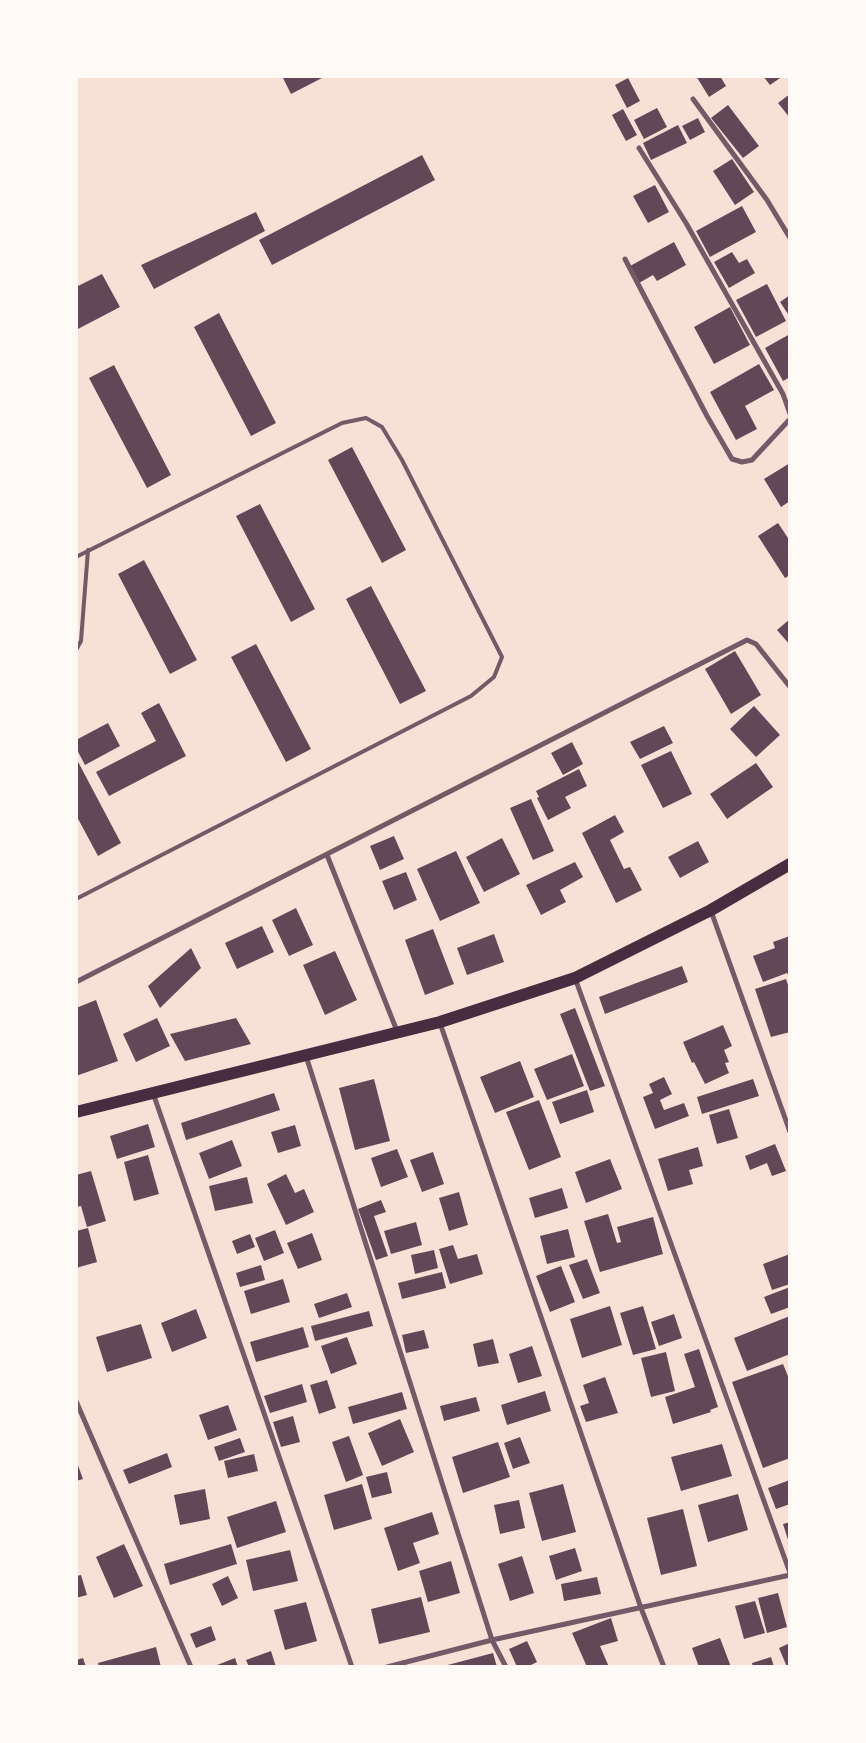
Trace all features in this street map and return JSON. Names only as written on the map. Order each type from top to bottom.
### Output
[{"type":"main road","points":[[76,1112],[440,1022],[575,978],[711,910],[790,864]]},
{"type":"street","points":[[693,100],[767,200],[790,238]]},
{"type":"street","points":[[639,148],[686,223],[784,394],[790,414]]},
{"type":"street","points":[[625,259],[707,416],[732,459],[742,462],[752,460],[790,419]]},
{"type":"street","points":[[76,982],[747,640],[756,644],[790,687]]},
{"type":"street","points":[[327,855],[398,1033]]},
{"type":"street","points":[[711,910],[790,1132]]},
{"type":"street","points":[[387,1667],[492,1640],[790,1574],[575,978]]},
{"type":"street","points":[[440,1022],[641,1608],[664,1667]]},
{"type":"street","points":[[306,1056],[492,1640],[506,1667]]},
{"type":"street","points":[[153,1093],[352,1667]]},
{"type":"street","points":[[76,1401],[190,1667]]},
{"type":"lane","points":[[76,557],[342,423],[366,418],[382,427],[402,460],[502,657],[494,677],[471,696],[76,899]]},
{"type":"lane","points":[[76,650],[81,640],[88,550]]},
{"type":"building","points":[[282,76],[322,76],[322,78],[291,94]]},
{"type":"building","points":[[696,76],[720,76],[726,86],[709,97]]},
{"type":"building","points":[[763,76],[783,76],[770,85]]},
{"type":"building","points":[[628,78],[640,101],[627,108],[615,85]]},
{"type":"building","points":[[790,94],[790,118],[778,103]]},
{"type":"building","points":[[728,105],[759,146],[743,158],[711,118]]},
{"type":"building","points":[[657,108],[667,127],[644,139],[634,120]]},
{"type":"building","points":[[623,109],[637,135],[626,141],[612,115]]},
{"type":"building","points":[[698,118],[705,132],[690,140],[682,126]]},
{"type":"building","points":[[678,125],[687,143],[651,160],[643,143]]},
{"type":"building","points":[[422,155],[435,180],[272,265],[259,240]]},
{"type":"building","points":[[732,159],[754,192],[735,205],[713,171]]},
{"type":"building","points":[[655,185],[669,212],[648,223],[633,196]]},
{"type":"building","points":[[742,206],[756,232],[710,257],[696,231]]},
{"type":"building","points":[[256,212],[265,231],[154,289],[141,265]]},
{"type":"building","points":[[674,242],[686,265],[657,281],[653,275],[639,283],[630,266]]},
{"type":"building","points":[[732,252],[739,263],[747,259],[755,273],[729,288],[714,262]]},
{"type":"building","points":[[102,274],[120,307],[76,330],[76,287]]},
{"type":"building","points":[[767,284],[786,321],[756,337],[736,300]]},
{"type":"building","points":[[790,295],[790,317],[780,302]]},
{"type":"building","points":[[730,307],[750,345],[714,364],[694,327]]},
{"type":"building","points":[[219,313],[276,423],[251,436],[194,327]]},
{"type":"building","points":[[790,334],[790,377],[783,381],[765,348]]},
{"type":"building","points":[[759,364],[774,390],[745,406],[757,429],[736,440],[710,392]]},
{"type":"building","points":[[114,365],[171,475],[147,488],[89,378]]},
{"type":"building","points":[[352,447],[406,550],[382,563],[328,460]]},
{"type":"building","points":[[790,463],[790,501],[781,507],[764,479]]},
{"type":"building","points":[[260,504],[315,609],[291,622],[236,516]]},
{"type":"building","points":[[778,523],[790,541],[790,575],[785,578],[758,536]]},
{"type":"building","points":[[144,560],[197,660],[170,674],[118,574]]},
{"type":"building","points":[[371,586],[426,691],[400,704],[346,599]]},
{"type":"building","points":[[790,619],[790,645],[777,630]]},
{"type":"building","points":[[256,644],[311,749],[286,762],[231,657]]},
{"type":"building","points":[[735,651],[761,695],[731,714],[705,669]]},
{"type":"building","points":[[159,703],[186,756],[109,796],[96,772],[156,741],[141,713]]},
{"type":"building","points":[[754,706],[780,735],[756,757],[730,729]]},
{"type":"building","points":[[108,723],[120,746],[85,765],[76,748],[76,740]]},
{"type":"building","points":[[664,726],[673,743],[640,759],[630,742]]},
{"type":"building","points":[[572,742],[583,764],[563,775],[551,753]]},
{"type":"building","points":[[671,751],[692,794],[663,808],[641,765]]},
{"type":"building","points":[[76,758],[121,843],[98,856],[76,815]]},
{"type":"building","points":[[756,763],[773,787],[727,819],[710,794]]},
{"type":"building","points":[[579,769],[587,786],[565,797],[571,808],[548,820],[537,798],[539,797],[536,791]]},
{"type":"building","points":[[531,799],[554,851],[533,860],[510,808]]},
{"type":"building","points":[[615,815],[624,832],[610,840],[624,869],[630,867],[642,890],[616,903],[582,833]]},
{"type":"building","points":[[394,836],[404,859],[380,870],[370,846]]},
{"type":"building","points":[[502,838],[520,874],[484,892],[466,857]]},
{"type":"building","points":[[698,841],[709,862],[680,878],[668,857]]},
{"type":"building","points":[[456,851],[480,903],[440,921],[417,869]]},
{"type":"building","points":[[575,862],[583,877],[560,890],[566,902],[541,915],[526,885]]},
{"type":"building","points":[[406,872],[417,900],[394,910],[382,881]]},
{"type":"building","points":[[296,908],[313,945],[289,956],[272,920]]},
{"type":"building","points":[[262,926],[274,952],[237,969],[225,943]]},
{"type":"building","points":[[433,929],[454,984],[425,995],[405,940]]},
{"type":"building","points":[[494,934],[504,962],[467,975],[457,948]]},
{"type":"building","points":[[790,936],[790,979],[787,973],[763,982],[753,956],[775,948],[773,942]]},
{"type":"building","points":[[191,948],[201,968],[160,1008],[148,986]]},
{"type":"building","points":[[335,951],[357,1000],[325,1015],[303,965]]},
{"type":"building","points":[[682,966],[688,982],[605,1014],[599,997]]},
{"type":"building","points":[[786,979],[790,991],[790,1032],[771,1037],[755,989]]},
{"type":"building","points":[[96,1000],[118,1061],[76,1076],[76,1008]]},
{"type":"building","points":[[575,1008],[605,1086],[590,1091],[560,1014]]},
{"type":"building","points":[[157,1018],[170,1046],[136,1062],[123,1034]]},
{"type":"building","points":[[236,1018],[251,1044],[185,1061],[170,1034]]},
{"type":"building","points":[[723,1025],[732,1046],[724,1050],[729,1062],[725,1063],[729,1073],[705,1084],[694,1062],[692,1063],[683,1042]]},
{"type":"building","points":[[572,1054],[584,1086],[547,1100],[534,1069]]},
{"type":"building","points":[[520,1061],[534,1097],[495,1113],[480,1077]]},
{"type":"building","points":[[664,1077],[672,1094],[660,1100],[664,1110],[684,1103],[689,1116],[655,1129],[643,1097],[653,1093],[649,1084]]},
{"type":"building","points":[[374,1079],[390,1141],[355,1150],[339,1088]]},
{"type":"building","points":[[753,1079],[759,1096],[702,1114],[697,1097]]},
{"type":"building","points":[[587,1090],[594,1112],[560,1124],[552,1102]]},
{"type":"building","points":[[274,1093],[280,1110],[186,1140],[181,1123]]},
{"type":"building","points":[[539,1100],[561,1157],[529,1170],[506,1112]]},
{"type":"building","points":[[729,1109],[738,1138],[717,1144],[709,1115]]},
{"type":"building","points":[[148,1124],[155,1147],[117,1159],[110,1136]]},
{"type":"building","points":[[295,1125],[301,1146],[278,1153],[271,1132]]},
{"type":"building","points":[[232,1140],[242,1166],[209,1179],[199,1153]]},
{"type":"building","points":[[775,1144],[786,1171],[772,1176],[767,1163],[750,1170],[745,1156]]},
{"type":"building","points":[[698,1147],[703,1166],[689,1170],[693,1184],[668,1191],[658,1159]]},
{"type":"building","points":[[397,1149],[408,1177],[381,1187],[371,1158]]},
{"type":"building","points":[[433,1152],[444,1184],[422,1192],[410,1160]]},
{"type":"building","points":[[148,1155],[159,1194],[134,1201],[124,1162]]},
{"type":"building","points":[[610,1159],[622,1189],[586,1203],[575,1172]]},
{"type":"building","points":[[91,1171],[106,1221],[87,1227],[81,1206],[76,1207],[76,1175]]},
{"type":"building","points":[[286,1174],[295,1193],[304,1189],[314,1212],[286,1225],[267,1184]]},
{"type":"building","points":[[247,1177],[253,1203],[215,1211],[209,1186]]},
{"type":"building","points":[[562,1188],[568,1208],[535,1218],[529,1198]]},
{"type":"building","points":[[459,1192],[468,1225],[449,1231],[439,1198]]},
{"type":"building","points":[[381,1200],[386,1212],[374,1216],[388,1256],[376,1260],[358,1209]]},
{"type":"building","points":[[608,1214],[617,1243],[621,1242],[617,1227],[653,1217],[663,1254],[600,1272],[584,1221]]},
{"type":"building","points":[[416,1222],[422,1245],[391,1254],[384,1231]]},
{"type":"building","points":[[88,1228],[97,1262],[76,1268],[76,1231]]},
{"type":"building","points":[[568,1229],[575,1257],[547,1264],[540,1236]]},
{"type":"building","points":[[275,1230],[284,1253],[264,1261],[255,1238]]},
{"type":"building","points":[[312,1233],[322,1260],[298,1269],[287,1243]]},
{"type":"building","points":[[250,1234],[255,1247],[237,1254],[232,1241]]},
{"type":"building","points":[[453,1245],[458,1259],[477,1254],[483,1274],[450,1284],[439,1249]]},
{"type":"building","points":[[434,1250],[438,1268],[415,1274],[411,1255]]},
{"type":"building","points":[[790,1254],[790,1284],[772,1290],[763,1264]]},
{"type":"building","points":[[587,1259],[600,1293],[583,1299],[569,1265]]},
{"type":"building","points":[[261,1265],[265,1280],[240,1287],[236,1273]]},
{"type":"building","points":[[561,1266],[575,1302],[550,1312],[536,1276]]},
{"type":"building","points":[[442,1272],[446,1288],[402,1299],[398,1283]]},
{"type":"building","points":[[283,1279],[290,1302],[251,1314],[244,1291]]},
{"type":"building","points":[[790,1287],[790,1307],[771,1314],[764,1297]]},
{"type":"building","points":[[347,1293],[352,1307],[319,1318],[314,1304]]},
{"type":"building","points":[[610,1306],[622,1345],[582,1358],[570,1319]]},
{"type":"building","points":[[643,1306],[656,1349],[633,1355],[620,1313]]},
{"type":"building","points":[[196,1309],[207,1338],[172,1352],[161,1323]]},
{"type":"building","points":[[369,1311],[373,1326],[315,1341],[311,1326]]},
{"type":"building","points":[[674,1314],[682,1338],[659,1346],[651,1322]]},
{"type":"building","points":[[790,1316],[790,1354],[747,1371],[734,1338]]},
{"type":"building","points":[[141,1324],[152,1358],[107,1372],[96,1337]]},
{"type":"building","points":[[303,1327],[309,1347],[256,1362],[250,1342]]},
{"type":"building","points":[[424,1330],[429,1348],[406,1353],[402,1335]]},
{"type":"building","points":[[347,1337],[357,1364],[331,1374],[321,1346]]},
{"type":"building","points":[[493,1339],[499,1363],[478,1367],[473,1344]]},
{"type":"building","points":[[532,1346],[542,1376],[518,1383],[509,1354]]},
{"type":"building","points":[[699,1349],[718,1407],[710,1410],[711,1412],[673,1424],[665,1397],[695,1387],[684,1354]]},
{"type":"building","points":[[666,1352],[675,1391],[651,1397],[641,1358]]},
{"type":"building","points":[[783,1364],[790,1381],[790,1458],[763,1468],[732,1382]]},
{"type":"building","points":[[605,1377],[618,1413],[586,1422],[580,1406],[589,1403],[583,1385]]},
{"type":"building","points":[[327,1380],[336,1408],[319,1414],[310,1385]]},
{"type":"building","points":[[302,1384],[307,1402],[270,1413],[264,1396]]},
{"type":"building","points":[[545,1391],[551,1411],[507,1425],[501,1405]]},
{"type":"building","points":[[402,1392],[407,1409],[353,1424],[348,1407]]},
{"type":"building","points":[[476,1397],[480,1411],[444,1421],[440,1406]]},
{"type":"building","points":[[228,1405],[237,1430],[208,1440],[199,1415]]},
{"type":"building","points":[[293,1416],[300,1442],[281,1447],[273,1422]]},
{"type":"building","points":[[400,1419],[414,1452],[382,1466],[368,1433]]},
{"type":"building","points":[[349,1436],[363,1475],[346,1482],[332,1442]]},
{"type":"building","points":[[520,1437],[530,1463],[513,1469],[504,1443]]},
{"type":"building","points":[[240,1438],[245,1452],[219,1461],[214,1447]]},
{"type":"building","points":[[498,1442],[510,1477],[463,1493],[452,1457]]},
{"type":"building","points":[[722,1444],[732,1476],[681,1491],[671,1457]]},
{"type":"building","points":[[167,1453],[172,1467],[129,1484],[123,1470]]},
{"type":"building","points":[[254,1454],[258,1471],[228,1478],[224,1461]]},
{"type":"building","points":[[76,1460],[83,1479],[76,1481]]},
{"type":"building","points":[[387,1472],[392,1493],[372,1498],[366,1477]]},
{"type":"building","points":[[790,1480],[790,1504],[776,1509],[768,1488]]},
{"type":"building","points":[[362,1484],[372,1519],[334,1530],[324,1495]]},
{"type":"building","points":[[563,1484],[576,1532],[542,1541],[529,1493]]},
{"type":"building","points":[[205,1489],[210,1519],[180,1525],[174,1495]]},
{"type":"building","points":[[738,1494],[748,1530],[708,1542],[698,1505]]},
{"type":"building","points":[[519,1500],[525,1528],[500,1534],[494,1505]]},
{"type":"building","points":[[276,1501],[286,1532],[237,1548],[227,1517]]},
{"type":"building","points":[[683,1509],[697,1566],[661,1575],[647,1518]]},
{"type":"building","points":[[432,1512],[439,1534],[413,1543],[420,1563],[398,1571],[384,1528]]},
{"type":"building","points":[[790,1522],[790,1543],[789,1543],[783,1524]]},
{"type":"building","points":[[124,1544],[143,1586],[114,1598],[96,1557]]},
{"type":"building","points":[[231,1544],[237,1564],[170,1585],[164,1564]]},
{"type":"building","points":[[575,1548],[582,1571],[556,1580],[549,1556]]},
{"type":"building","points":[[290,1550],[298,1581],[253,1591],[246,1560]]},
{"type":"building","points":[[522,1556],[534,1593],[510,1601],[498,1564]]},
{"type":"building","points":[[451,1561],[460,1593],[428,1602],[419,1571]]},
{"type":"building","points":[[81,1575],[87,1595],[76,1598],[76,1576]]},
{"type":"building","points":[[228,1576],[238,1598],[222,1606],[212,1584]]},
{"type":"building","points":[[597,1577],[601,1594],[564,1601],[561,1584]]},
{"type":"building","points":[[778,1593],[787,1627],[767,1633],[758,1598]]},
{"type":"building","points":[[421,1597],[430,1632],[379,1644],[371,1609]]},
{"type":"building","points":[[755,1601],[765,1633],[744,1639],[735,1606]]},
{"type":"building","points":[[306,1602],[317,1641],[285,1650],[274,1610]]},
{"type":"building","points":[[611,1618],[618,1641],[600,1646],[609,1667],[587,1667],[572,1633]]},
{"type":"building","points":[[211,1626],[216,1640],[196,1648],[190,1634]]},
{"type":"building","points":[[720,1638],[731,1667],[699,1667],[692,1648]]},
{"type":"building","points":[[527,1641],[537,1662],[527,1667],[517,1667],[509,1649]]},
{"type":"building","points":[[790,1643],[790,1667],[787,1667],[779,1648]]},
{"type":"building","points":[[156,1647],[161,1667],[99,1667],[98,1663]]},
{"type":"building","points":[[271,1651],[276,1667],[249,1667],[246,1660]]},
{"type":"building","points":[[493,1653],[497,1667],[444,1667],[444,1666]]},
{"type":"building","points":[[771,1657],[774,1667],[753,1667],[752,1663]]},
{"type":"building","points":[[83,1658],[86,1667],[76,1667],[76,1660]]},
{"type":"building","points":[[235,1658],[238,1667],[212,1667]]}]
